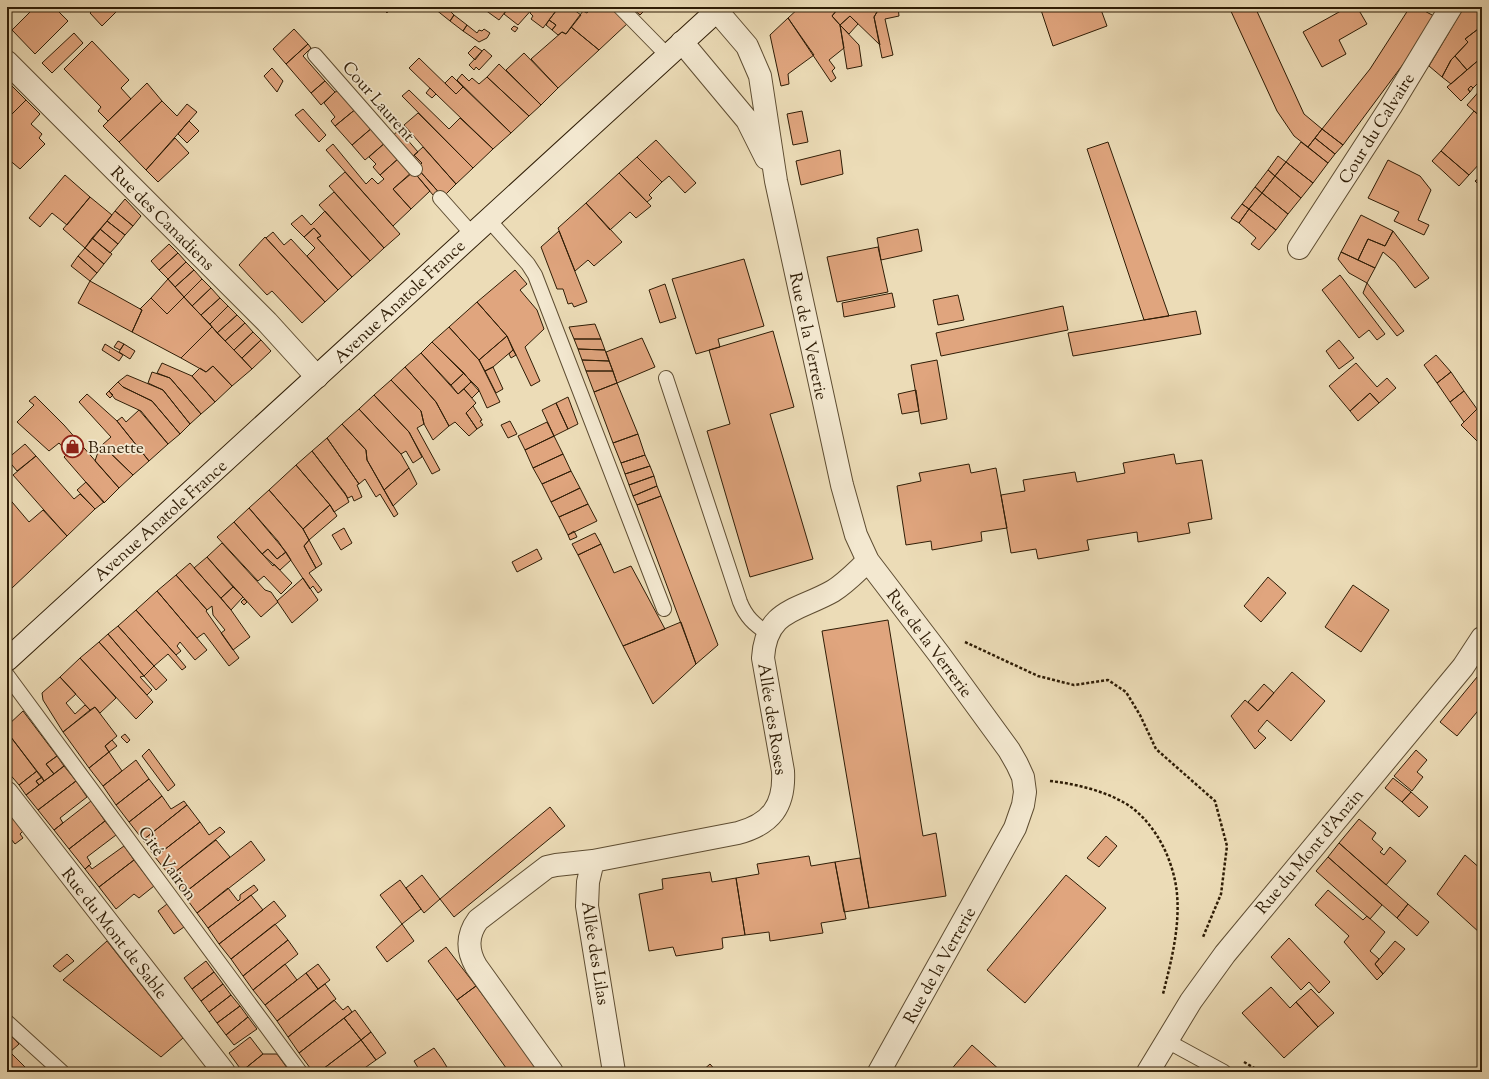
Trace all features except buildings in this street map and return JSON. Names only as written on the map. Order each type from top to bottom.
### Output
[{"type":"street","name":"Cour du Calvaire","points":[[1299,248],[1391,106],[1451,7]]},
{"type":"street","name":"Avenue Anatole France","points":[[7,660],[674,48],[719,9]]},
{"type":"street","name":"Rue de la Verrerie","points":[[719,9],[747,46],[755,62],[763,92],[776,181],[842,485],[851,520],[868,561],[939,654],[1009,750],[1023,777],[1025,792],[1023,805],[1015,828],[879,1072]]},
{"type":"street","name":"Rue de la Verrerie","points":[[674,48],[747,120],[765,154],[776,181]]},
{"type":"street","name":"Rue des Canadiens","points":[[7,62],[267,322],[317,377]]},
{"type":"street","name":"Allée des Roses","points":[[593,861],[738,833],[756,827],[770,818],[781,797],[784,785],[783,771],[763,658],[764,644],[767,633],[782,615],[834,590],[868,561]]},
{"type":"street","name":"Rue du Mont d'Anzin","points":[[1148,1072],[1213,970],[1246,927],[1463,667],[1479,645]]},
{"type":"street","name":"Rue du Mont de Sable","points":[[7,793],[224,1072]]},
{"type":"street","points":[[552,1072],[476,966],[469,947],[470,937],[472,928],[478,920],[538,872],[556,865],[593,861]]},
{"type":"street","name":"Allée des Lilas","points":[[593,861],[588,882],[587,906],[614,1072]]},
{"type":"lane","points":[[620,7],[674,48]]},
{"type":"lane","name":"Cour Laurent","points":[[315,56],[415,169]]},
{"type":"lane","points":[[440,198],[472,234]]},
{"type":"lane","points":[[488,219],[528,264],[535,275],[664,609]]},
{"type":"lane","points":[[666,378],[744,613],[752,622],[767,633]]},
{"type":"lane","name":"Cité Vairon","points":[[7,675],[300,1072]]},
{"type":"lane","points":[[7,1022],[62,1072]]},
{"type":"lane","points":[[1167,1041],[1224,1072]]},
{"type":"path","points":[[939,654],[959,640],[1038,676],[1074,685],[1108,680],[1126,692],[1140,715],[1156,749],[1215,801],[1227,846],[1221,894],[1203,937],[1213,970]]},
{"type":"path","points":[[1023,777],[1071,784],[1108,796],[1124,803],[1138,814],[1150,827],[1168,859],[1177,894],[1176,932],[1168,973]]},
{"type":"place","name":"Banette","points":[[73,447]]}]
